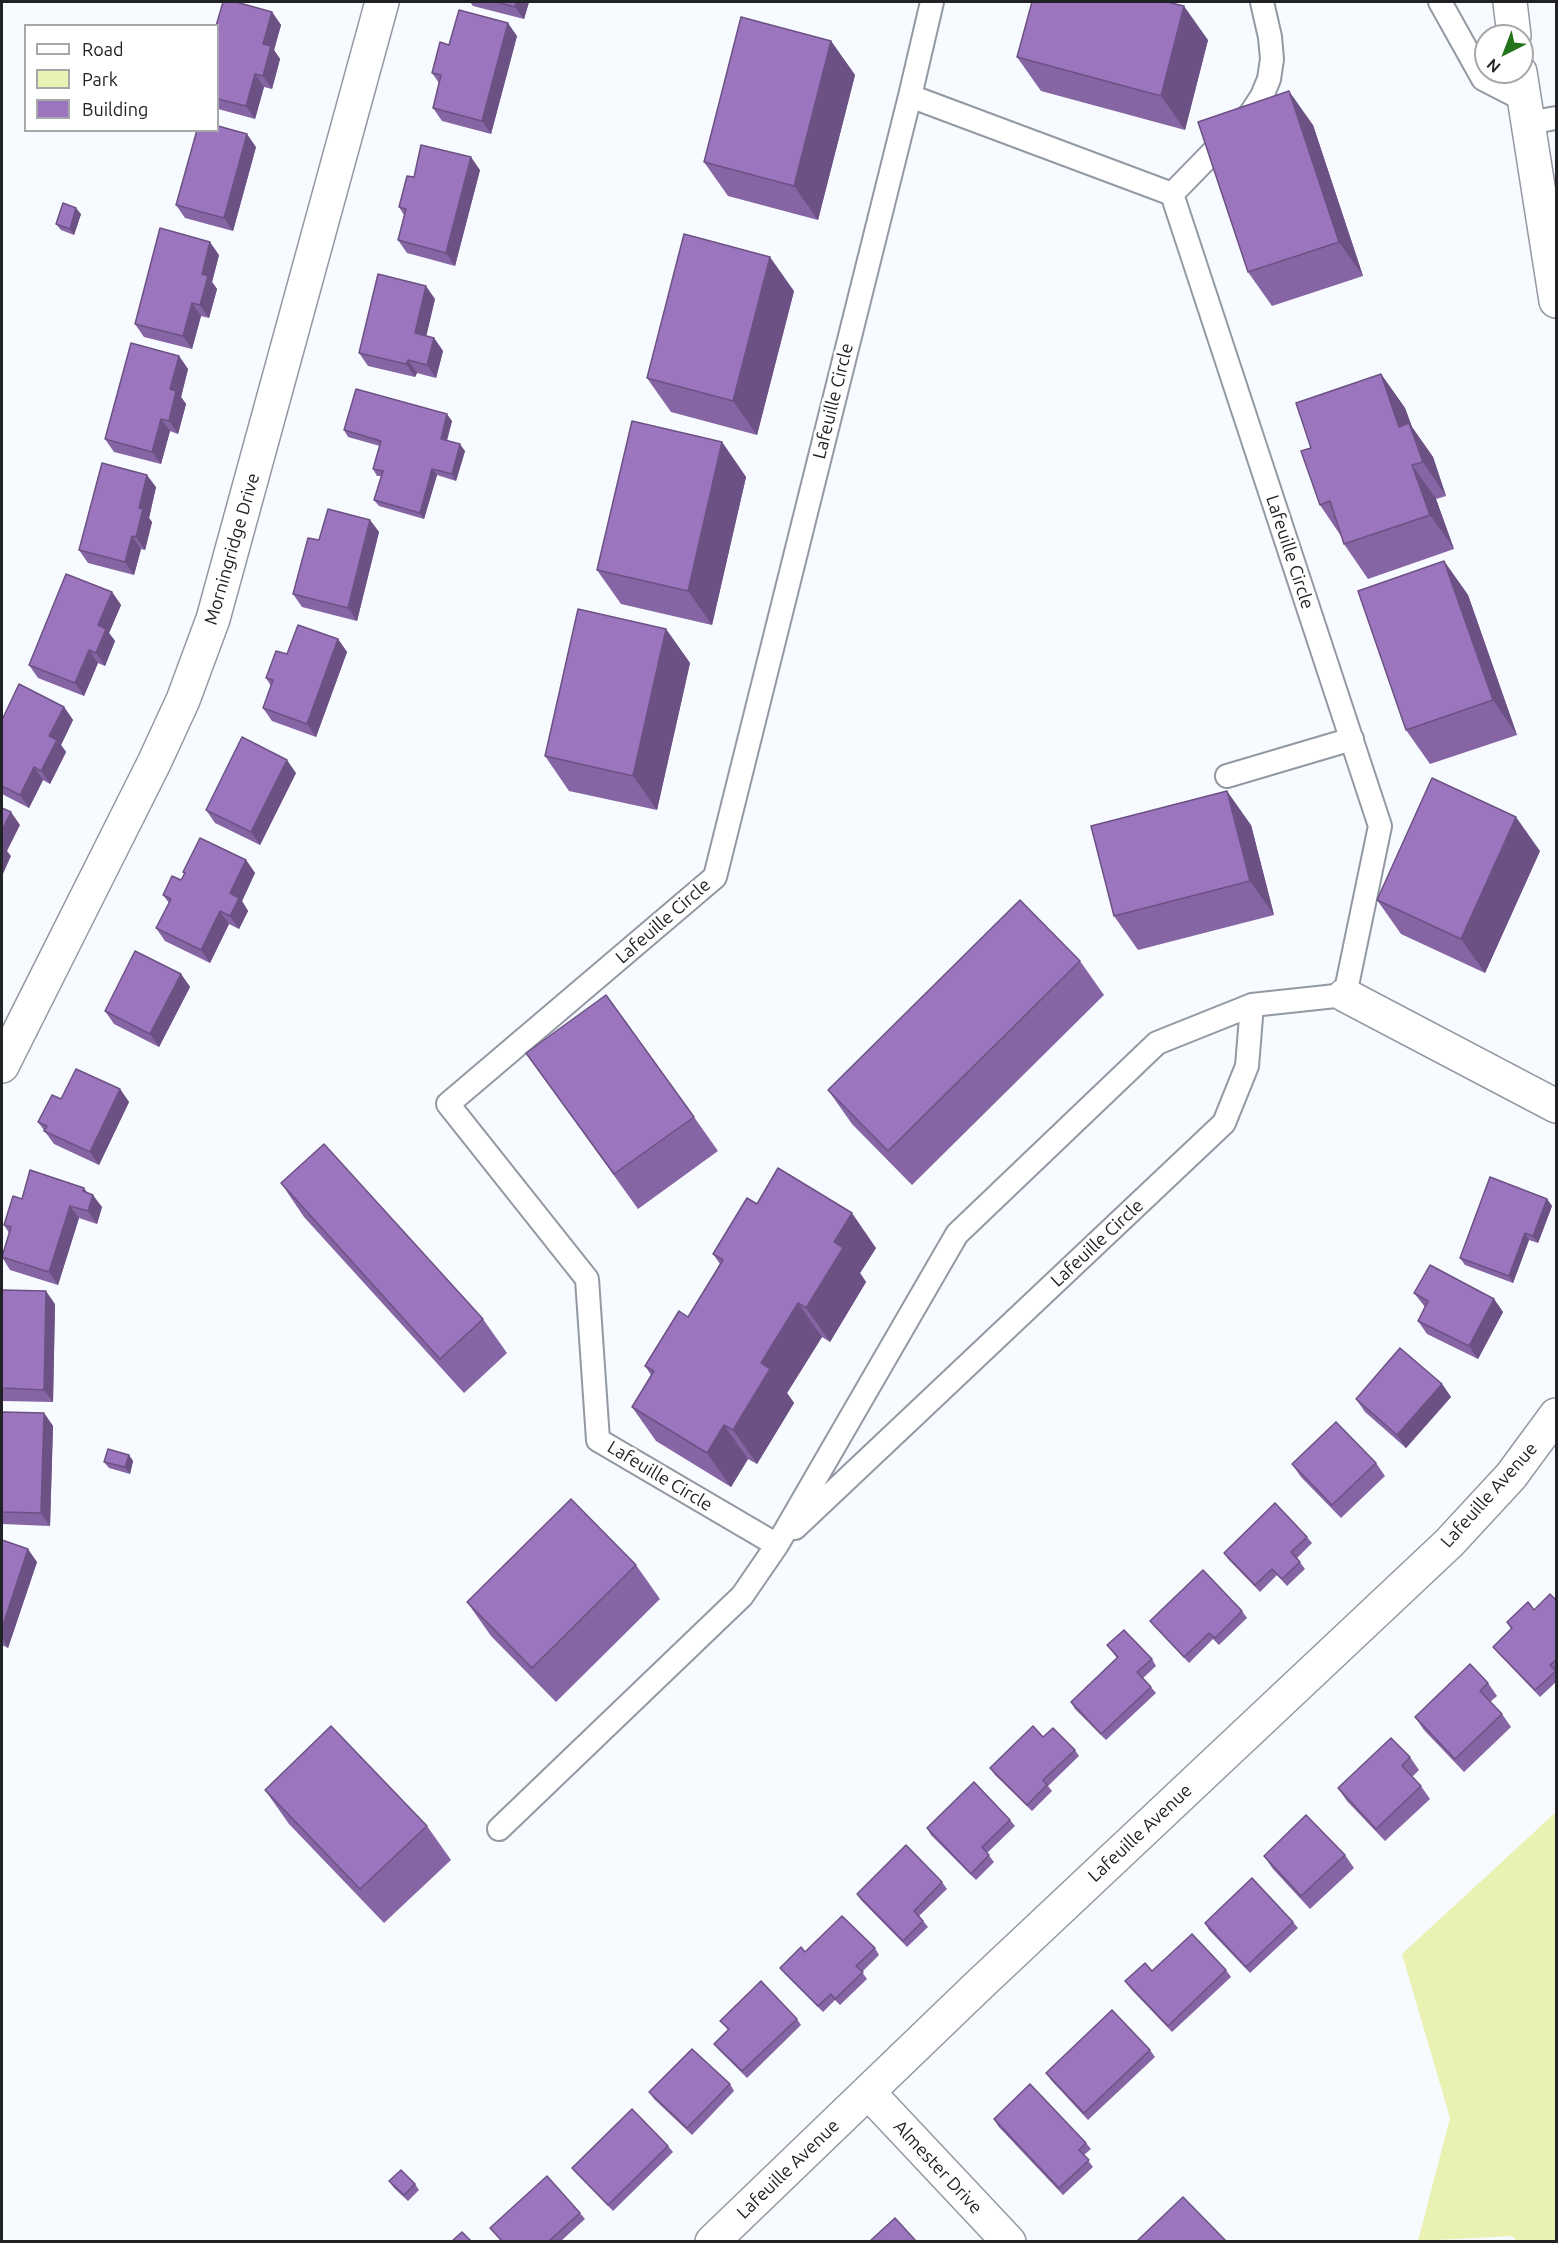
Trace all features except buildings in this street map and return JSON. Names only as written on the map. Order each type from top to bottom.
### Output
[{"type":"street","name":"Morningridge Drive","points":[[2,1066],[154,763],[183,700],[213,619],[382,2]]},
{"type":"street","points":[[1509,2],[1512,24]]},
{"type":"street","points":[[1532,103],[1557,301]]},
{"type":"street","points":[[1346,995],[1557,1106]]},
{"type":"street","name":"Lafeuille Avenue","points":[[712,2241],[995,1969],[1449,1543],[1511,1476],[1557,1415]]},
{"type":"street","name":"Almester Drive","points":[[868,2092],[1009,2241]]},
{"type":"lane","points":[[932,2],[910,96],[1173,194],[1251,113],[1262,96],[1269,79],[1272,59],[1270,37],[1262,2]]},
{"type":"lane","points":[[1440,2],[1483,79],[1532,103]]},
{"type":"lane","name":"Lafeuille Circle","points":[[910,96],[715,877],[448,1104],[587,1279],[598,1440],[777,1545],[1224,1123],[1247,1066],[1252,1005]]},
{"type":"lane","name":"Lafeuille Circle","points":[[1173,194],[1380,825],[1346,995]]},
{"type":"lane","points":[[1227,776],[1352,739]]},
{"type":"lane","points":[[499,1829],[742,1596],[777,1545],[957,1234],[1157,1042],[1252,1005],[1346,995]]},
{"type":"green space","points":[[1556,1812],[1556,2241],[1517,2241],[1512,2236],[1418,2241],[1450,2118],[1402,1954]]}]
